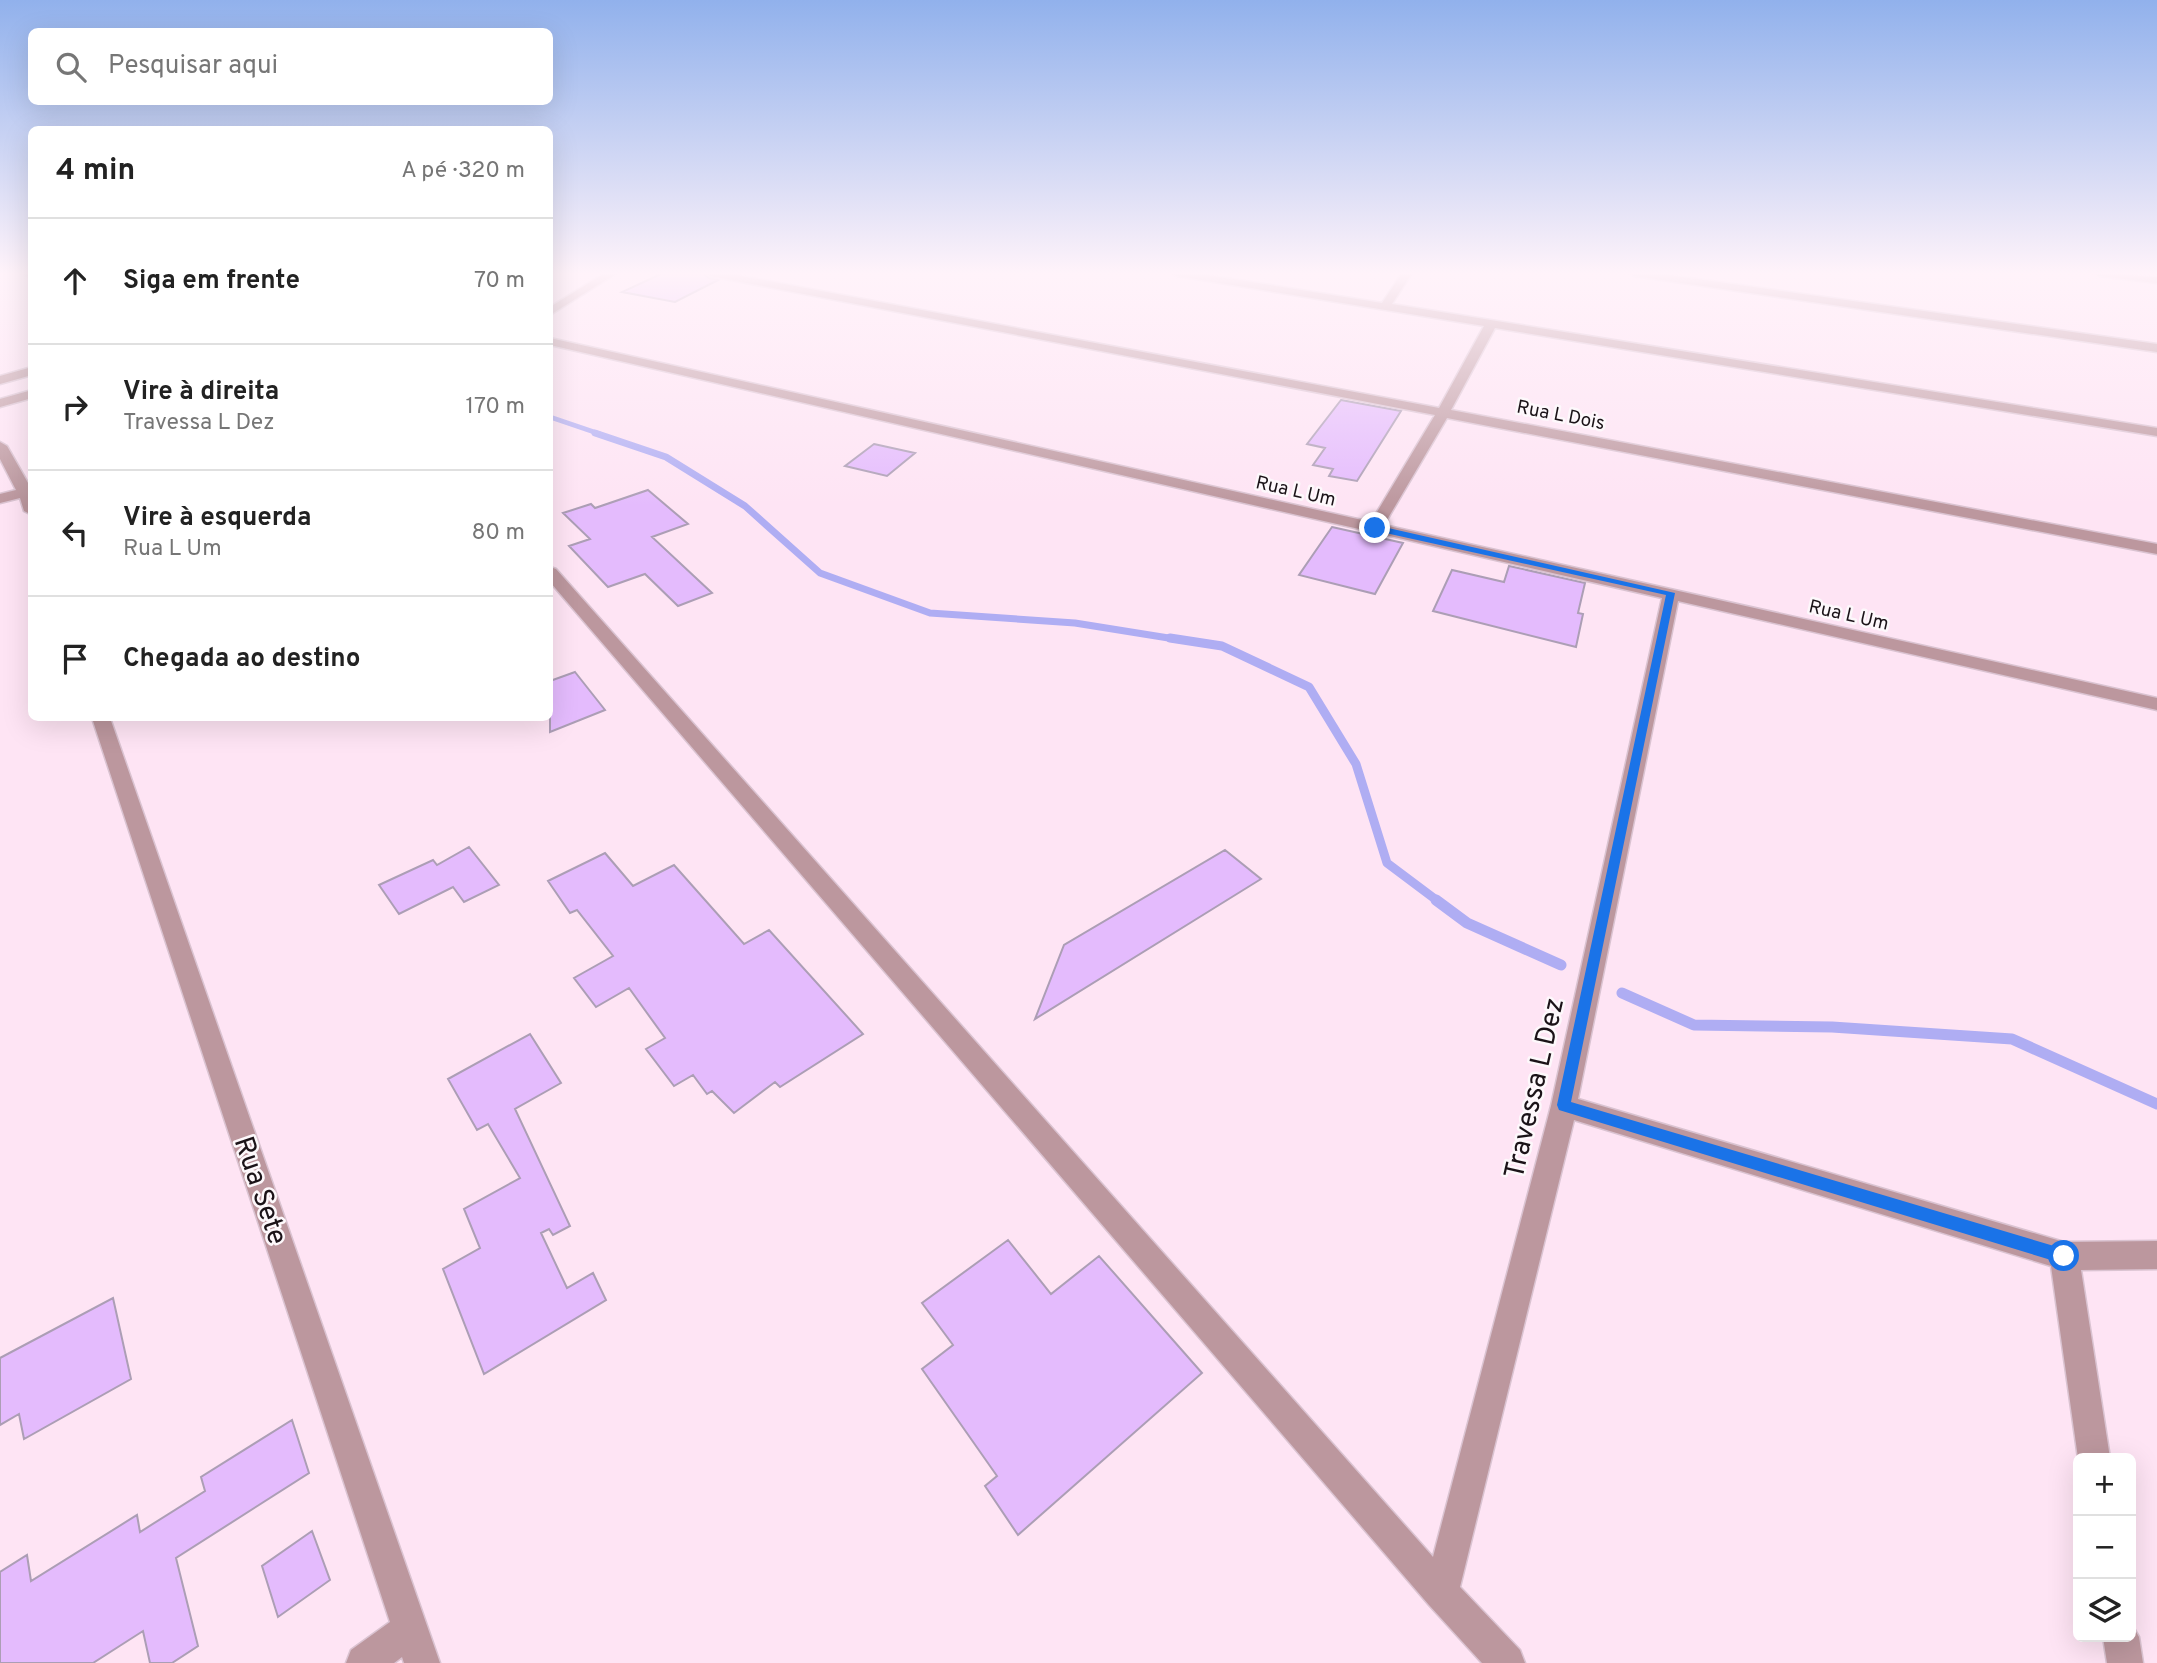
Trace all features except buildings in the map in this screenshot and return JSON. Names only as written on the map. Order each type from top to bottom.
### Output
[{"type":"street","name":"Rua L Um","points":[[588,351],[2157,704]]},
{"type":"street","name":"Rua L Dois","points":[[1123,351],[2157,549]]},
{"type":"street","points":[[1375,528],[1477,351]]},
{"type":"street","points":[[1655,351],[2157,432]]},
{"type":"street","points":[[0,380],[28,372]]},
{"type":"street","points":[[0,403],[28,395]]},
{"type":"street","points":[[0,446],[28,500]]},
{"type":"street","points":[[0,499],[25,492]]},
{"type":"street","points":[[553,575],[1441,1593],[1507,1663]]},
{"type":"street","name":"Travessa L Dez","points":[[1441,1593],[1564,1105],[1671,593]]},
{"type":"street","name":"Rua Sete","points":[[103,721],[422,1663]]},
{"type":"street","points":[[1564,1105],[2064,1256],[2157,1255]]},
{"type":"street","points":[[2064,1256],[2093,1453]]},
{"type":"street","points":[[365,1663],[411,1629]]},
{"type":"street","points":[[2122,1642],[2125,1663]]},
{"type":"waterway","points":[[553,418],[600,434]]},
{"type":"waterway","points":[[595,433],[666,457],[745,506],[820,573],[930,613],[1075,623],[1181,640]]},
{"type":"waterway","points":[[1170,638],[1222,646],[1309,687],[1356,764],[1387,863],[1439,902]]},
{"type":"waterway","points":[[1436,900],[1467,923],[1561,965]]},
{"type":"waterway","points":[[1622,993],[1694,1025],[1832,1027],[2012,1039],[2157,1104]]},
{"type":"route","points":[[1375,528],[1671,593],[1564,1105],[2064,1256]]}]
